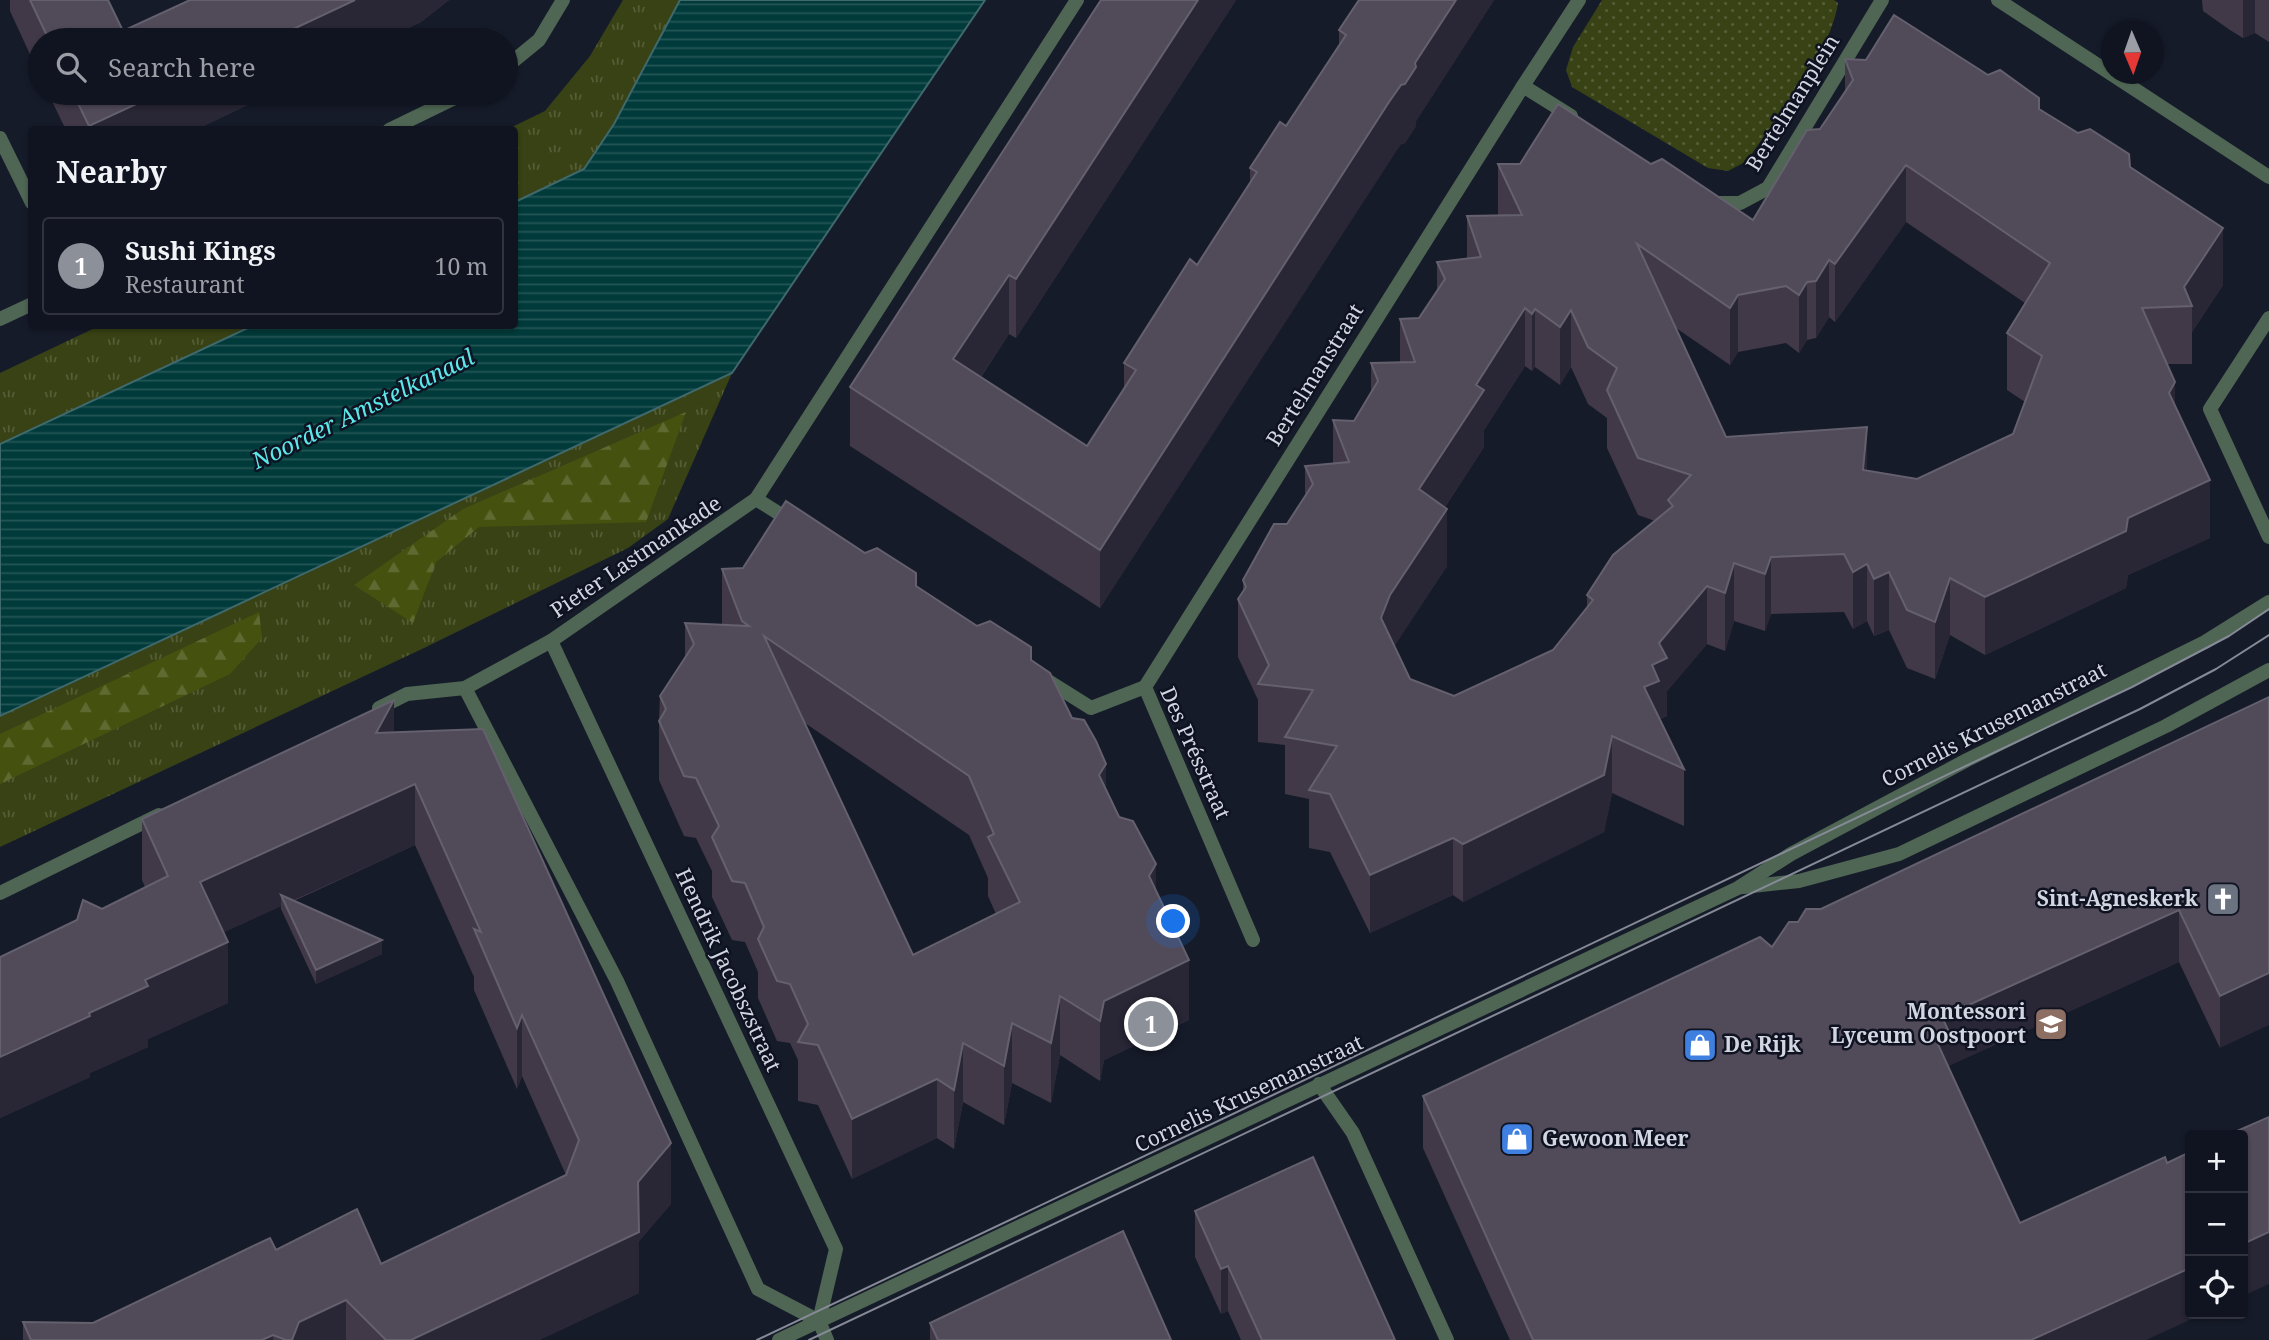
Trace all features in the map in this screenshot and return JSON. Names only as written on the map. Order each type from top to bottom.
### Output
[{"type":"street","points":[[518,57],[539,40],[563,0]]},
{"type":"street","name":"Pieter Lastmankade","points":[[370,712],[407,694],[465,688],[551,641],[757,499],[1077,0]]},
{"type":"street","points":[[1579,0],[1522,86],[1581,122]]},
{"type":"street","name":"Bertelmanplein","points":[[1697,195],[1709,202],[1740,203],[1768,188],[1882,0]]},
{"type":"street","points":[[1998,0],[2269,177]]},
{"type":"street","name":"Bertelmanstraat","points":[[1145,688],[1522,86]]},
{"type":"street","points":[[397,126],[440,105]]},
{"type":"street","points":[[0,138],[28,195]]},
{"type":"street","points":[[0,319],[28,306]]},
{"type":"street","points":[[2269,318],[2210,409],[2269,537]]},
{"type":"street","points":[[757,499],[809,533]]},
{"type":"street","name":"Cornelis Krusemanstraat","points":[[779,1340],[1738,888],[1791,854],[1967,760],[2205,642],[2269,602]]},
{"type":"street","name":"Hendrik Jacobszstraat","points":[[551,641],[836,1249],[819,1321]]},
{"type":"street","name":"Cornelis Krusemanstraat","points":[[1738,888],[1800,881],[1899,854],[2166,726],[2269,670]]},
{"type":"street","name":"Des Présstraat","points":[[1032,671],[1091,708],[1145,688],[1254,940]]},
{"type":"street","points":[[465,688],[617,981],[758,1290],[819,1321],[827,1340]]},
{"type":"street","points":[[0,892],[173,808]]},
{"type":"street","points":[[1319,1084],[1353,1133],[1447,1340]]},
{"type":"green space","points":[[623,0],[680,0],[614,124],[584,169],[518,201],[518,126],[514,126],[545,111],[590,56]]},
{"type":"green space","points":[[1602,0],[1834,0],[1838,3],[1825,43],[1801,85],[1747,161],[1728,171],[1708,168],[1572,87],[1566,70],[1573,47]]},
{"type":"green space","points":[[93,329],[246,329],[0,444],[0,373]]},
{"type":"green space","points":[[732,373],[668,519],[628,548],[422,649],[0,847],[0,716]]},
{"type":"green space","points":[[686,412],[646,522],[479,527],[436,562],[413,623],[354,585],[463,509]]},
{"type":"green space","points":[[259,612],[262,638],[230,674],[0,784],[0,734]]},
{"type":"water","name":"Noorder Amstelkanaal","points":[[680,0],[985,0],[732,373],[0,716],[0,444],[246,329],[518,329],[518,201],[584,169],[614,124]]},
{"type":"building","points":[[30,0],[108,0],[122,28],[43,28]]},
{"type":"building","points":[[190,0],[355,0],[296,28],[129,28]]},
{"type":"building","points":[[1101,0],[1198,0],[1016,279],[1009,275],[953,359],[1087,446],[1136,370],[1124,363],[1190,259],[1197,265],[1257,172],[1250,168],[1280,122],[1286,126],[1346,35],[1339,30],[1359,0],[1456,0],[1415,63],[1416,67],[1405,84],[1401,85],[1389,102],[1100,550],[850,387]]},
{"type":"building","points":[[1894,15],[1988,75],[2000,70],[2039,98],[2039,109],[2078,133],[2090,129],[2129,154],[2130,167],[2223,228],[2184,287],[2192,306],[2142,308],[2175,382],[2169,393],[2210,480],[2128,518],[2126,531],[1985,597],[1950,578],[1935,622],[1907,610],[1889,572],[1874,579],[1867,564],[1853,572],[1844,554],[1771,557],[1765,574],[1734,563],[1725,593],[1707,586],[1659,643],[1667,658],[1652,665],[1659,681],[1644,687],[1684,769],[1612,736],[1604,775],[1463,844],[1453,838],[1370,875],[1330,794],[1309,790],[1337,746],[1285,737],[1313,690],[1258,684],[1269,665],[1238,599],[1246,587],[1243,580],[1274,524],[1287,524],[1313,484],[1305,466],[1349,462],[1333,420],[1354,421],[1378,381],[1371,363],[1415,362],[1400,319],[1419,318],[1445,279],[1437,262],[1481,257],[1467,216],[1522,215],[1498,164],[1520,164],[1558,104],[1651,164],[1662,159],[1753,220],[1807,130],[1820,129],[1853,80],[1845,59],[1866,60]],"holes":[[[1906,165],[2050,263],[2007,333],[2042,356],[2013,434],[1917,479],[1863,470],[1867,427],[1726,437],[1637,244],[1730,308],[1738,295],[1786,286],[1799,295],[1807,282],[1816,281],[1829,260],[1835,264]],[[1525,308],[1532,314],[1535,309],[1560,327],[1571,310],[1588,347],[1617,368],[1607,390],[1638,458],[1691,475],[1668,500],[1673,506],[1613,555],[1587,595],[1593,600],[1553,650],[1454,696],[1410,679],[1381,618],[1390,595],[1447,509],[1419,489],[1484,390],[1476,385]]]},
{"type":"building","points":[[79,105],[134,105],[89,126]]},
{"type":"building","points":[[786,501],[865,553],[877,548],[916,573],[916,586],[977,626],[990,621],[1031,647],[1031,660],[1050,673],[1072,718],[1084,720],[1096,741],[1106,764],[1099,775],[1119,817],[1133,821],[1156,864],[1149,876],[1189,960],[1104,1001],[1100,1021],[1060,996],[1051,1043],[1012,1023],[1004,1066],[963,1043],[954,1090],[937,1079],[852,1119],[818,1045],[798,1042],[808,1024],[790,984],[777,981],[758,939],[764,927],[745,883],[732,881],[712,837],[719,826],[696,778],[684,776],[659,721],[666,709],[660,696],[694,644],[685,623],[749,626],[742,621],[722,569],[743,568]],"holes":[[[764,636],[969,776],[994,834],[988,837],[1020,902],[913,955]]]},
{"type":"building","points":[[2269,697],[2269,973],[2220,996],[2179,910],[1942,1017],[1950,1034],[1936,1040],[2020,1223],[2165,1157],[2167,1163],[2185,1154],[2185,1270],[2031,1340],[1533,1340],[1423,1096],[1760,937],[1772,947],[1789,922],[1798,922],[1806,909],[1821,909]]},
{"type":"building","points":[[394,700],[376,733],[483,729],[671,1143],[638,1182],[639,1232],[411,1340],[386,1340],[346,1300],[299,1322],[292,1340],[273,1335],[262,1340],[31,1340],[23,1322],[93,1323],[270,1238],[276,1250],[357,1209],[381,1264],[566,1175],[579,1140],[522,1015],[517,1028],[474,929],[481,932],[415,784],[200,882],[228,942],[145,980],[148,986],[89,1013],[90,1016],[0,1057],[0,957],[77,920],[83,900],[102,909],[168,876],[142,819]]},
{"type":"building","points":[[281,895],[382,940],[316,970]]},
{"type":"building","points":[[2269,1117],[2269,1232],[2248,1242],[2248,1130],[2239,1130]]},
{"type":"building","points":[[1313,1157],[1395,1340],[1262,1340],[1228,1266],[1221,1269],[1195,1211]]},
{"type":"building","points":[[1123,1231],[1171,1340],[938,1340],[930,1323]]},
{"type":"tram line","points":[[757,1340],[2132,687],[2229,636],[2269,609]]},
{"type":"tram line","points":[[809,1340],[2140,709],[2216,669],[2269,635]]},
{"type":"place","name":"Sint-Agneskerk","points":[[2223,899]]},
{"type":"place","name":"Sushi Kings","points":[[1151,1024]]},
{"type":"place","name":"Montessori Lyceum Oostpoort","points":[[2051,1024]]},
{"type":"place","name":"De Rijk","points":[[1700,1045]]},
{"type":"place","name":"Gewoon Meer","points":[[1517,1139]]}]
